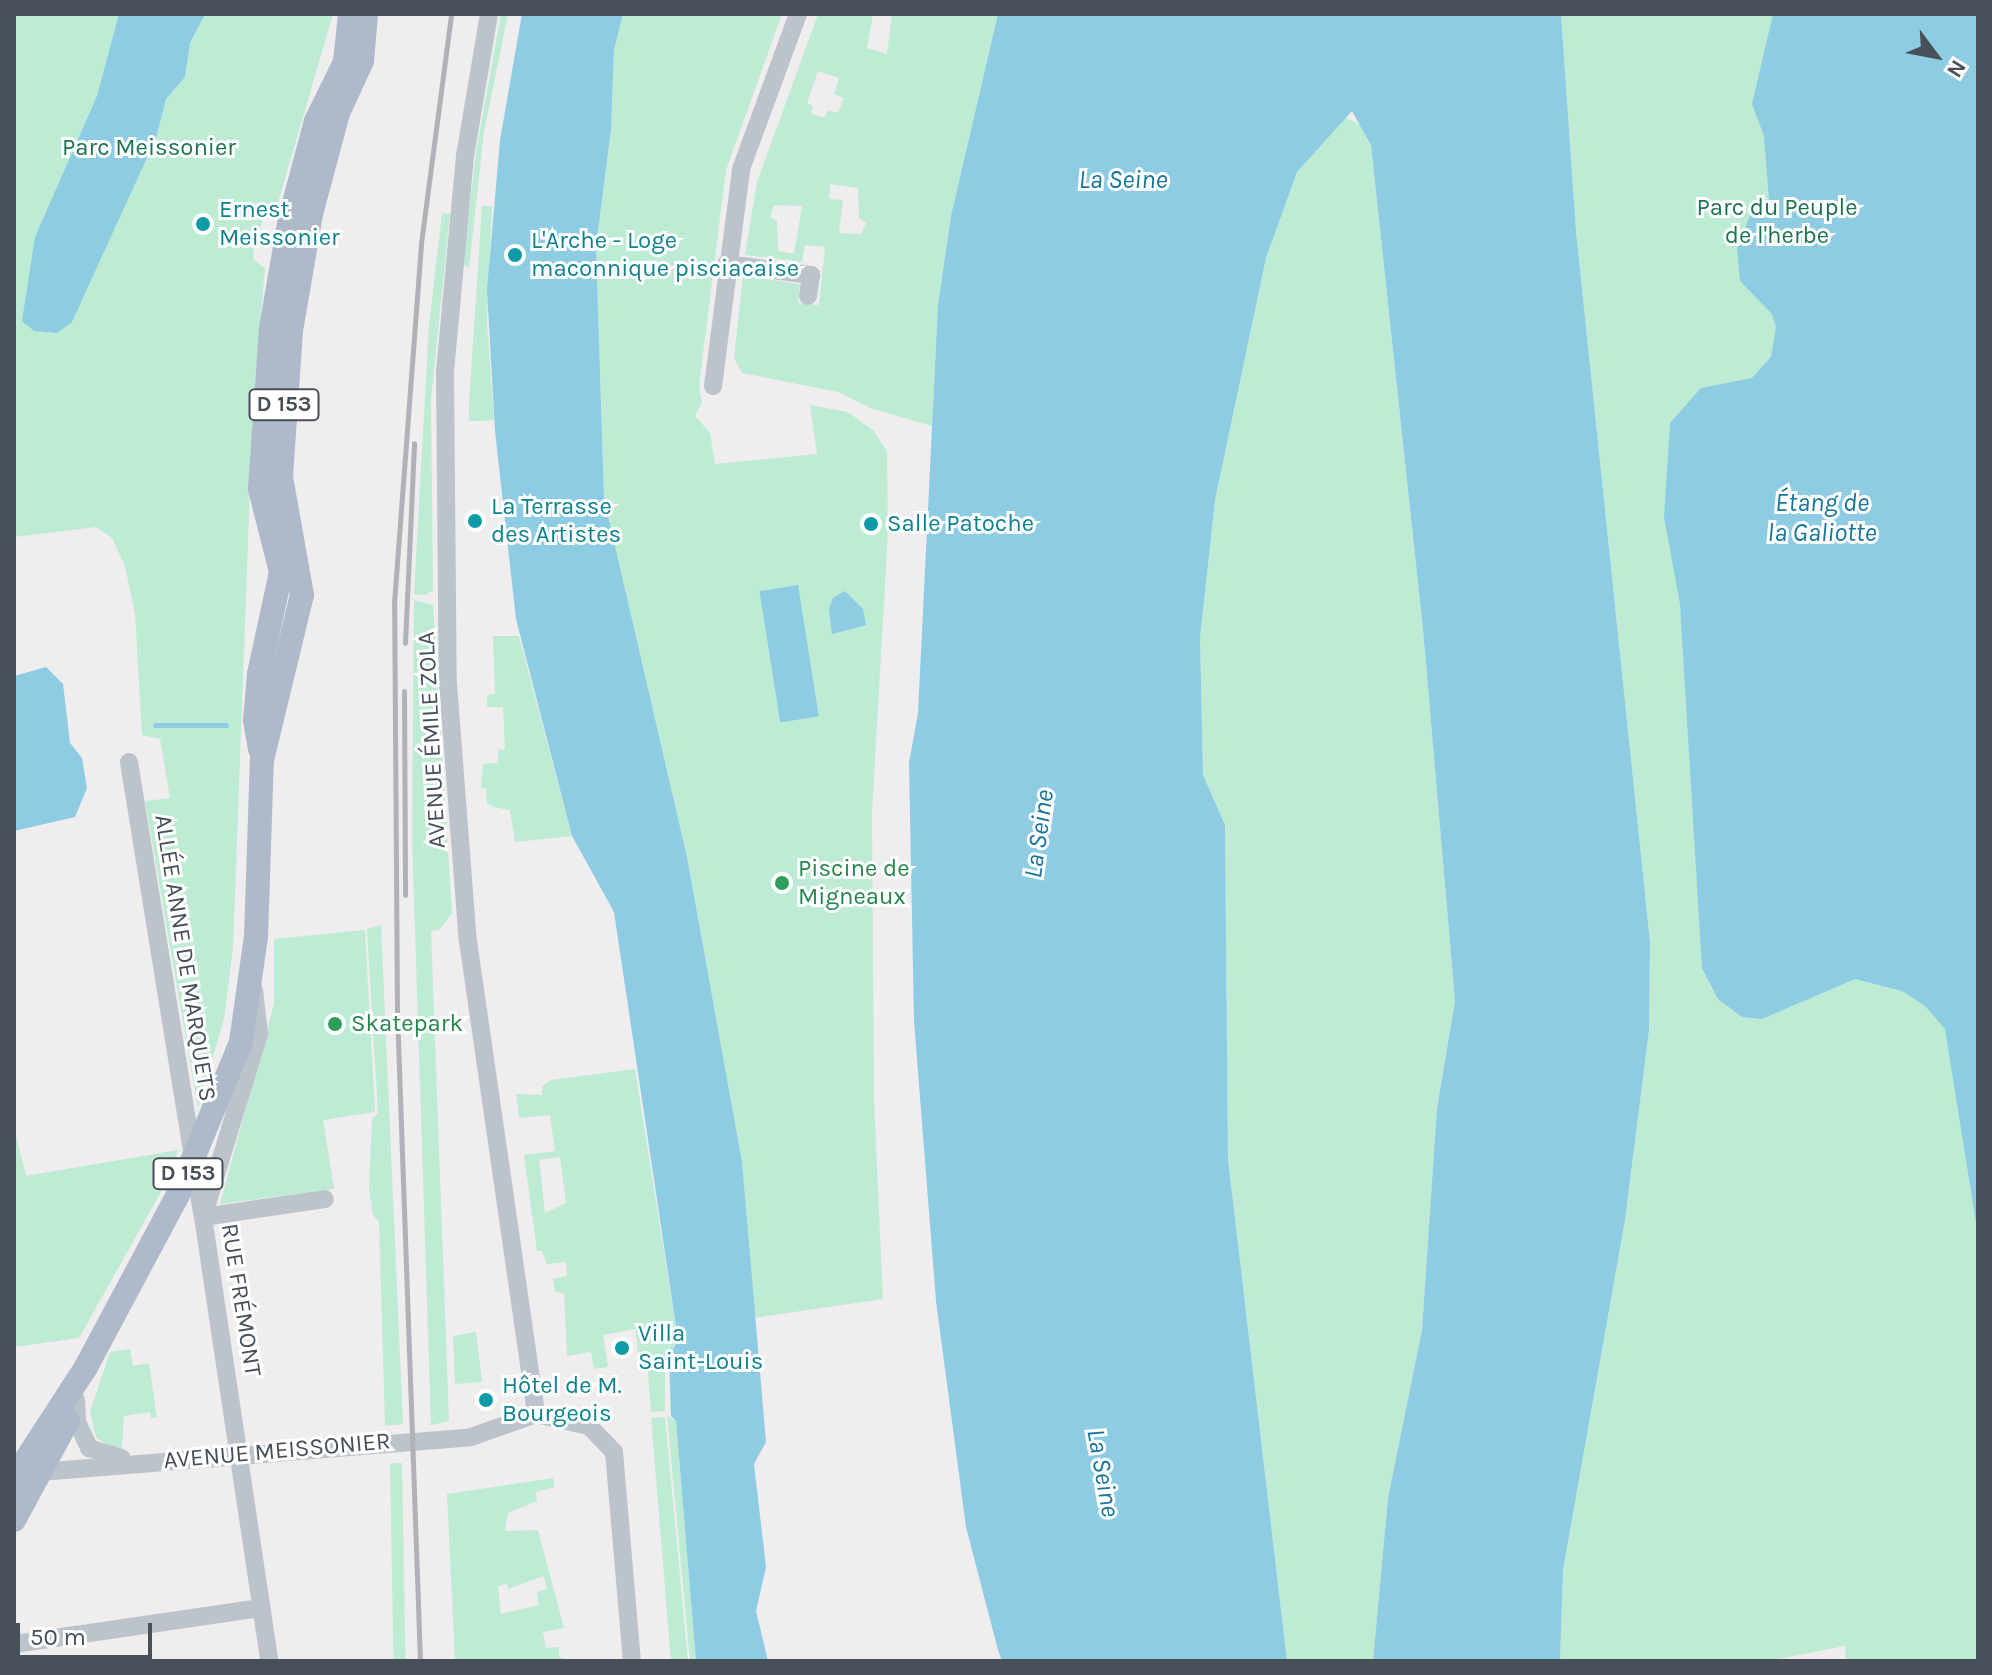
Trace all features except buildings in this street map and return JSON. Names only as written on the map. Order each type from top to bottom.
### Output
[{"type":"main road","name":"D 153","points":[[262,760],[255,720],[258,688],[281,572],[260,489],[265,381],[290,218],[316,121],[345,62],[350,14]]},
{"type":"main road","name":"D 153","points":[[21,1474],[86,1367],[194,1161],[241,1042],[252,967],[262,760],[302,595],[281,477],[291,331],[311,214],[338,113],[362,61],[366,14]]},
{"type":"main road","points":[[14,1520],[21,1474],[76,1400],[86,1367]]},
{"type":"street","name":"AVENUE ÉMILE ZOLA","points":[[489,14],[465,156],[445,371],[448,684],[468,941],[536,1414]]},
{"type":"street","points":[[713,386],[726,264],[741,169],[798,14]]},
{"type":"street","points":[[808,296],[813,256]]},
{"type":"street","points":[[726,264],[811,275]]},
{"type":"street","name":"ALLÉE ANNE DE MARQUETS","points":[[129,762],[203,1217]]},
{"type":"street","name":"RUE FRÉMONT","points":[[252,967],[259,1034],[203,1217],[269,1661]]},
{"type":"street","points":[[203,1217],[325,1199]]},
{"type":"street","points":[[76,1400],[77,1422],[89,1448],[141,1463]]},
{"type":"street","points":[[536,1414],[589,1426],[614,1452],[632,1661]]},
{"type":"street","name":"AVENUE MEISSONIER","points":[[21,1474],[239,1457],[400,1440],[471,1437],[536,1414]]},
{"type":"street","points":[[14,1644],[261,1608]]},
{"type":"green space","name":"Parc Meissonier","points":[[14,14],[333,14],[275,213],[263,218],[253,252],[254,260],[265,268],[253,407],[233,948],[224,1019],[198,1108],[145,801],[170,798],[160,739],[142,735],[135,614],[125,566],[112,538],[96,527],[14,537]]},
{"type":"green space","points":[[501,14],[508,14],[484,132],[469,268],[463,264],[476,152]]},
{"type":"green space","name":"Piscine de Migneaux","points":[[623,14],[782,14],[726,170],[699,386],[702,403],[695,416],[710,433],[715,464],[817,454],[810,405],[848,412],[874,431],[887,452],[888,531],[872,813],[874,1101],[883,1299],[753,1318],[742,1162],[687,857],[604,498],[596,247],[611,130],[614,50]]},
{"type":"green space","points":[[818,14],[873,14],[867,48],[887,54],[892,14],[998,14],[951,217],[938,305],[932,426],[873,409],[838,392],[742,373],[734,358],[743,276],[800,284],[798,303],[819,305],[825,247],[805,245],[802,262],[745,255],[757,182]],"holes":[[[818,71],[839,78],[834,94],[844,98],[838,113],[828,110],[824,118],[811,113],[813,106],[807,103]],[[830,184],[858,188],[859,218],[866,223],[861,234],[839,233],[843,200],[829,199]],[[774,205],[802,206],[794,254],[778,251],[777,221],[770,217]]]},
{"type":"green space","name":"Parc du Peuple de l'herbe","points":[[1561,14],[1978,14],[1978,1661],[1846,1661],[1845,1646],[1767,1661],[1560,1661],[1563,1570],[1625,1220],[1649,1030],[1650,942],[1576,231]]},
{"type":"green space","points":[[1343,117],[1368,128],[1371,145],[1423,629],[1455,1001],[1437,1108],[1422,1330],[1388,1498],[1373,1661],[1287,1661],[1228,1159],[1225,825],[1203,775],[1200,638],[1215,500],[1266,258],[1297,172]]},
{"type":"green space","points":[[482,206],[492,206],[487,322],[494,420],[469,421],[469,404]]},
{"type":"green space","points":[[442,213],[450,214],[431,400],[433,591],[425,595],[414,594],[429,326]]},
{"type":"green space","points":[[414,600],[433,605],[452,913],[439,930],[431,931],[449,1421],[431,1425],[412,837]]},
{"type":"green space","points":[[493,636],[519,636],[572,836],[515,842],[510,810],[487,803],[486,788],[481,788],[483,764],[498,763],[498,750],[505,749],[503,707],[487,707],[487,695],[495,694]]},
{"type":"green space","points":[[381,925],[403,1424],[385,1426],[379,1222],[373,1215],[369,1187],[372,1119],[378,1113],[367,929]]},
{"type":"green space","points":[[365,930],[375,1112],[323,1120],[334,1189],[220,1204],[274,1004],[274,939]]},
{"type":"green space","points":[[635,1069],[678,1340],[669,1357],[649,1360],[665,1362],[665,1411],[651,1412],[647,1361],[640,1362],[635,1329],[603,1335],[608,1367],[594,1369],[591,1352],[567,1356],[564,1293],[555,1292],[553,1279],[567,1276],[566,1262],[547,1264],[542,1251],[537,1251],[524,1155],[555,1151],[550,1115],[519,1118],[516,1094],[542,1095],[542,1086],[551,1080]],"holes":[[[560,1157],[566,1203],[545,1213],[539,1160]]]},
{"type":"green space","points":[[14,1127],[26,1176],[178,1150],[171,1174],[79,1338],[14,1347]]},
{"type":"green space","points":[[476,1332],[482,1382],[455,1384],[453,1336]]},
{"type":"green space","points":[[130,1349],[133,1366],[149,1363],[157,1418],[151,1418],[150,1412],[124,1416],[122,1448],[110,1447],[96,1437],[90,1412],[110,1352]]},
{"type":"green space","points":[[667,1416],[676,1421],[696,1661],[690,1661]]},
{"type":"green space","points":[[665,1417],[688,1661],[671,1661],[651,1418]]},
{"type":"green space","points":[[390,1463],[402,1463],[405,1661],[393,1661]]},
{"type":"green space","points":[[553,1478],[555,1487],[536,1492],[537,1501],[508,1513],[505,1531],[538,1530],[564,1628],[543,1632],[546,1648],[559,1647],[559,1657],[572,1661],[455,1661],[447,1494]],"holes":[[[544,1576],[547,1589],[537,1592],[539,1605],[501,1614],[498,1586],[507,1584],[508,1589]]]},
{"type":"water","points":[[119,14],[205,14],[190,43],[185,77],[166,99],[156,138],[72,322],[57,333],[34,331],[22,321],[35,237],[97,96]]},
{"type":"water","points":[[522,14],[623,14],[614,50],[611,130],[596,247],[604,498],[687,857],[742,1162],[766,1442],[754,1464],[766,1567],[756,1611],[768,1661],[696,1661],[676,1421],[671,1416],[669,1357],[678,1340],[614,912],[572,836],[516,619],[495,431],[487,290],[500,140]]},
{"type":"water","name":"La Seine","points":[[998,14],[1561,14],[1576,231],[1650,942],[1649,1030],[1625,1220],[1563,1570],[1560,1661],[1373,1661],[1388,1498],[1422,1330],[1437,1108],[1455,1001],[1423,629],[1371,145],[1352,111],[1297,172],[1266,258],[1215,500],[1200,638],[1203,775],[1225,825],[1228,1159],[1287,1661],[1002,1661],[998,1650],[966,1527],[936,1301],[914,1021],[909,763],[918,713],[938,305],[951,216]]},
{"type":"water","name":"Étang de la Galiotte","points":[[1773,14],[1978,14],[1978,1235],[1945,1029],[1925,1006],[1902,991],[1855,979],[1762,1019],[1742,1017],[1718,999],[1702,968],[1680,604],[1664,517],[1670,423],[1701,388],[1752,378],[1771,357],[1776,327],[1772,314],[1740,281],[1737,248],[1751,213],[1769,200],[1764,136],[1752,104]]},
{"type":"water","points":[[798,585],[819,716],[780,722],[759,591]]},
{"type":"water","points":[[845,591],[863,609],[866,625],[832,634],[829,609],[833,598]]},
{"type":"water","points":[[46,667],[63,684],[70,743],[82,758],[87,788],[75,817],[14,831],[14,676]]},
{"type":"waterway","points":[[155,725],[226,725]]},
{"type":"railway","points":[[420,1661],[397,1012],[394,603],[421,243],[451,14]]},
{"type":"railway","points":[[405,643],[414,443]]},
{"type":"railway","points":[[404,691],[405,895]]},
{"type":"place","name":"Ernest Meissonier","points":[[203,224]]},
{"type":"place","name":"L'Arche - Loge maconnique pisciacaise","points":[[515,255]]},
{"type":"place","name":"La Terrasse des Artistes","points":[[475,521]]},
{"type":"place","name":"Salle Patoche","points":[[871,524]]},
{"type":"place","name":"Piscine de Migneaux","points":[[782,883]]},
{"type":"place","name":"Skatepark","points":[[335,1024]]},
{"type":"place","name":"Villa Saint-Louis","points":[[622,1348]]},
{"type":"place","name":"Hôtel de M. Bourgeois","points":[[486,1400]]}]
